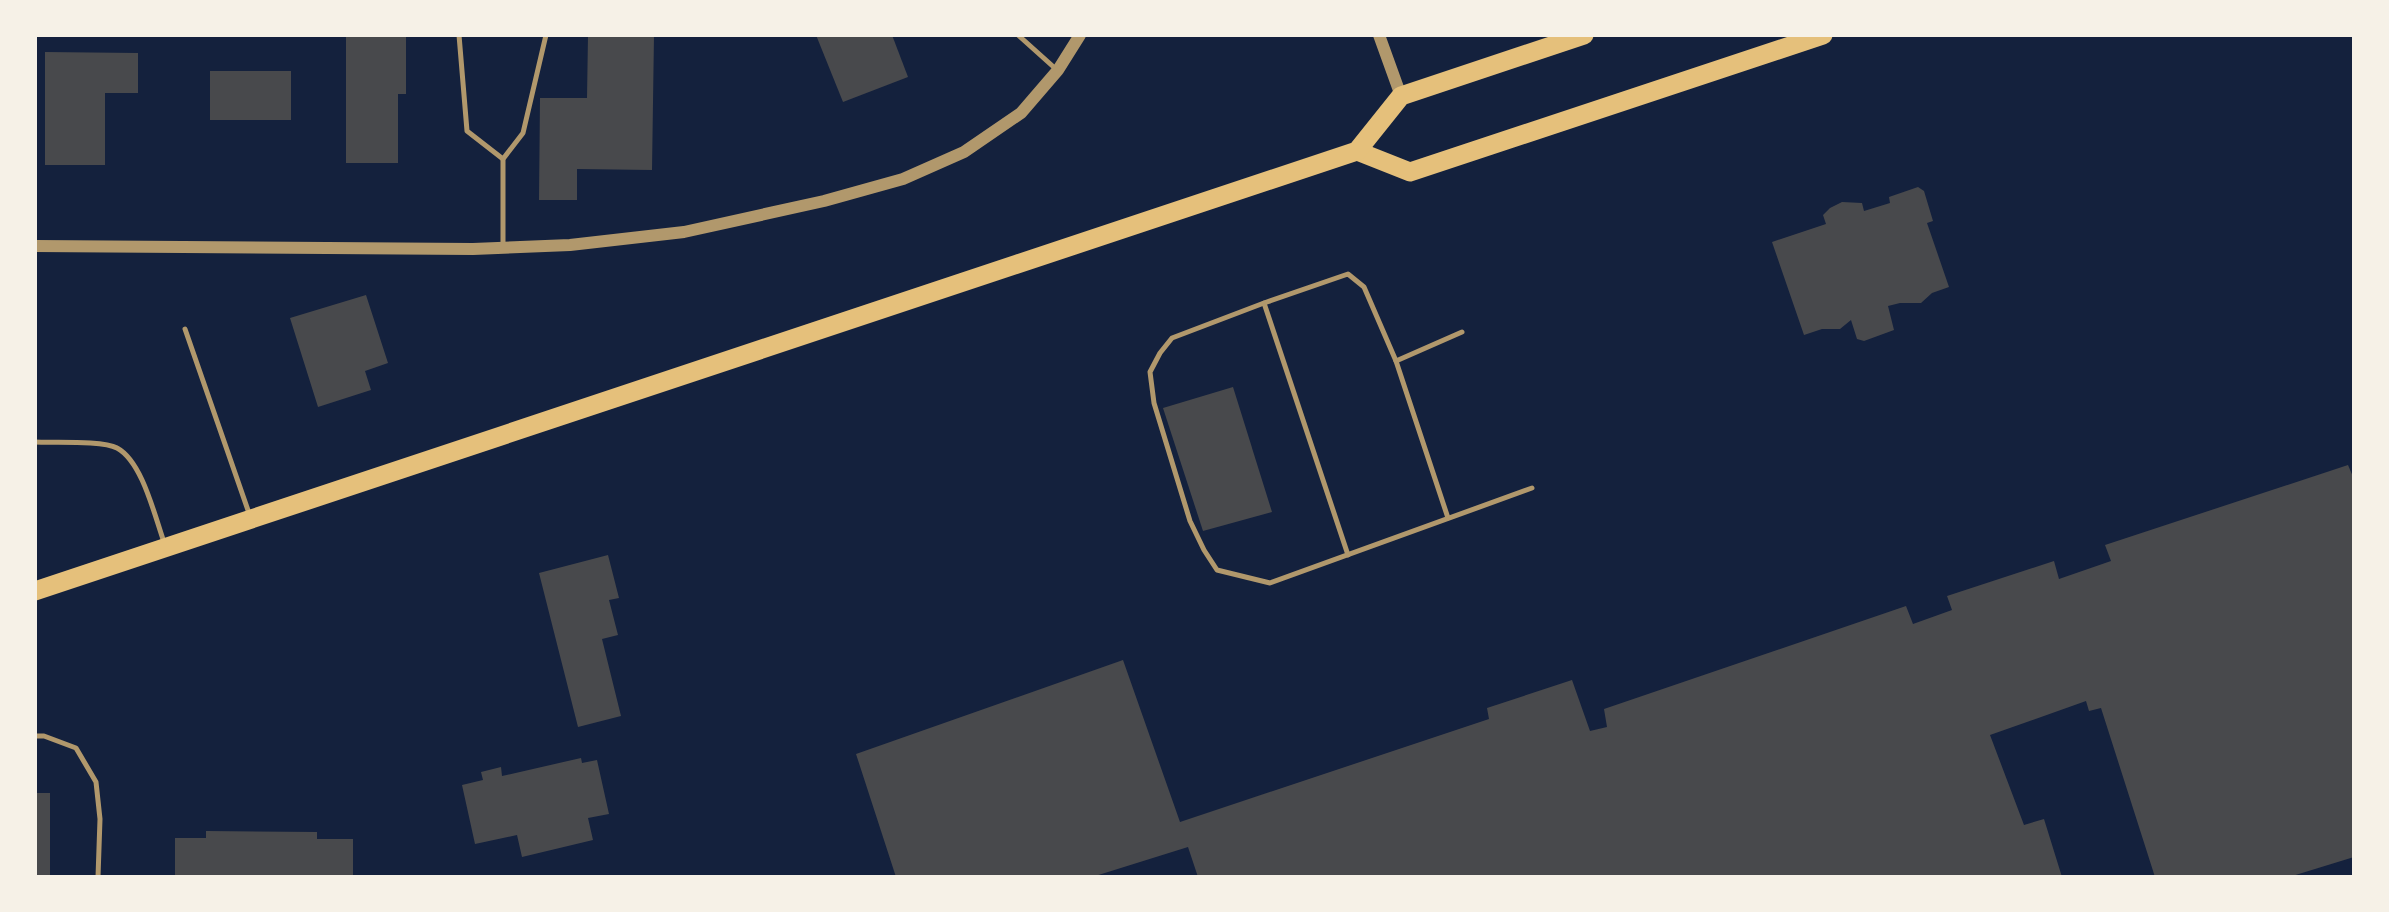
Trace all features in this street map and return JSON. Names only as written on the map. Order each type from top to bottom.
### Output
[{"type":"highway","points":[[35,591],[1357,151],[1401,96],[1584,35]]},
{"type":"highway","points":[[1357,151],[1410,172],[1823,35]]},
{"type":"street","points":[[35,246],[503,248],[570,245],[684,232],[824,201],[902,179],[964,152],[1021,113],[1058,70],[1080,35]]},
{"type":"street","points":[[1379,35],[1401,96]]},
{"type":"lane","points":[[459,35],[467,131],[503,159]]},
{"type":"lane","points":[[503,248],[503,159],[523,134],[547,35]]},
{"type":"lane","points":[[1017,35],[1058,70]]},
{"type":"lane","points":[[1448,518],[1396,361],[1364,287],[1348,274],[1172,338],[1160,353],[1150,372],[1154,403],[1190,522],[1217,570],[1270,583],[1532,488]]},
{"type":"lane","points":[[1264,303],[1348,555]]},
{"type":"lane","points":[[185,329],[251,519]]},
{"type":"lane","points":[[1396,361],[1462,332]]},
{"type":"lane","points":[[35,442],[106,444],[118,448],[134,463],[166,547]]},
{"type":"lane","points":[[35,736],[44,736],[76,748],[96,782],[100,819],[98,877]]},
{"type":"building","points":[[346,35],[406,35],[406,94],[398,94],[398,163],[346,163]]},
{"type":"building","points":[[588,35],[654,35],[652,170],[577,169],[577,200],[539,200],[540,98],[587,98]]},
{"type":"building","points":[[816,35],[892,35],[908,77],[843,102]]},
{"type":"building","points":[[45,52],[138,53],[138,93],[105,93],[105,165],[45,165]]},
{"type":"building","points":[[210,71],[291,71],[291,120],[210,120]]},
{"type":"building","points":[[1918,187],[1924,191],[1933,221],[1927,223],[1949,287],[1932,293],[1921,303],[1888,306],[1894,330],[1864,341],[1857,339],[1851,320],[1840,329],[1822,329],[1804,335],[1772,242],[1826,224],[1823,215],[1842,202],[1862,203],[1864,211],[1890,203],[1889,197]]},
{"type":"building","points":[[366,295],[388,363],[365,371],[371,390],[318,407],[290,318]]},
{"type":"building","points":[[1233,387],[1272,512],[1203,531],[1163,408]]},
{"type":"building","points":[[2348,465],[2354,479],[2354,857],[2289,877],[2155,877],[2101,708],[2089,711],[2086,701],[1990,735],[2024,825],[2044,819],[2062,877],[1198,877],[1188,847],[1092,877],[896,877],[856,754],[1123,660],[1180,822],[1489,719],[1487,708],[1572,680],[1590,731],[1607,727],[1604,709],[1906,606],[1913,624],[1952,610],[1947,596],[2054,561],[2059,579],[2111,561],[2105,545]]},
{"type":"building","points":[[608,555],[619,598],[609,600],[618,635],[602,639],[621,716],[578,727],[539,573]]},
{"type":"building","points":[[581,758],[582,763],[597,760],[609,814],[588,818],[593,840],[522,857],[517,835],[475,844],[462,785],[483,780],[481,772],[501,767],[502,776]]},
{"type":"building","points":[[35,793],[50,793],[50,877],[35,877]]},
{"type":"building","points":[[206,831],[317,832],[317,839],[353,839],[353,877],[175,877],[175,838],[206,838]]}]
